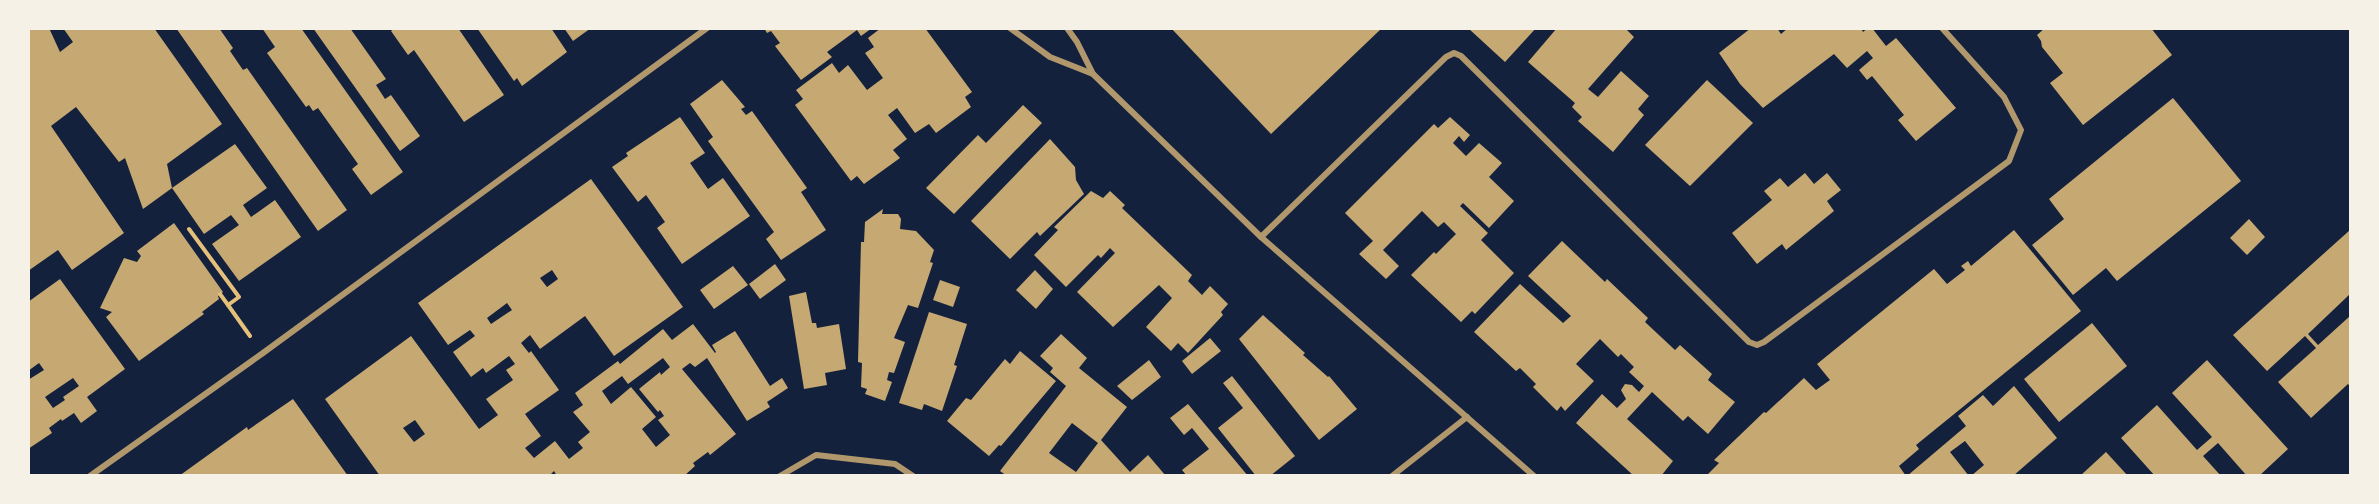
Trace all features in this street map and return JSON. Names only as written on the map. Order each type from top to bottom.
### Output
[{"type":"street","points":[[90,476],[263,353],[706,28]]},
{"type":"street","points":[[1010,28],[1050,57],[1093,74]]},
{"type":"street","points":[[1066,28],[1077,42],[1093,74],[1261,237],[1534,476]]},
{"type":"street","points":[[1261,237],[1446,57],[1454,53],[1461,56],[1749,342],[1757,345],[2009,161],[2021,130],[2004,97],[1942,28]]},
{"type":"street","points":[[1392,476],[1467,417]]},
{"type":"street","points":[[780,476],[816,455],[895,464],[913,476]]},
{"type":"path","points":[[189,229],[239,297],[228,305]]},
{"type":"path","points":[[220,294],[263,353]]},
{"type":"building","points":[[28,28],[49,28],[60,52],[73,42],[63,28],[154,28],[222,124],[167,164],[172,188],[143,209],[125,158],[119,162],[76,107],[51,126],[124,233],[72,270],[58,250],[28,271]]},
{"type":"building","points":[[176,28],[219,28],[233,48],[230,51],[243,70],[247,68],[347,210],[318,231]]},
{"type":"building","points":[[262,28],[301,28],[403,172],[371,195],[352,169],[358,164],[318,108],[313,111],[309,105],[306,107],[267,53],[275,47]]},
{"type":"building","points":[[313,28],[350,28],[386,79],[376,85],[385,99],[391,95],[420,136],[400,151]]},
{"type":"building","points":[[395,28],[458,28],[504,95],[464,122],[414,50],[408,55],[391,31]]},
{"type":"building","points":[[477,28],[551,28],[567,52],[522,86],[517,78],[514,81]]},
{"type":"building","points":[[564,28],[591,28],[573,41]]},
{"type":"building","points":[[764,28],[872,28],[861,36],[857,30],[827,52],[832,57],[801,80],[775,46],[780,43],[771,31],[767,33]]},
{"type":"building","points":[[881,28],[925,28],[972,92],[965,97],[971,107],[936,133],[929,124],[915,133],[897,108],[888,115],[907,139],[893,150],[900,158],[864,184],[857,176],[851,181],[795,105],[803,99],[796,90],[832,63],[839,73],[848,65],[867,90],[883,78],[865,53],[874,47],[868,38]]},
{"type":"building","points":[[1171,28],[1382,28],[1271,134]]},
{"type":"building","points":[[1468,28],[1536,28],[1505,62]]},
{"type":"building","points":[[1557,28],[1625,28],[1634,37],[1588,89],[1598,97],[1621,71],[1649,96],[1638,109],[1644,115],[1613,152],[1578,121],[1582,117],[1572,107],[1575,103],[1528,62]]},
{"type":"building","points":[[1751,28],[1777,28],[1781,34],[1788,28],[1861,28],[1863,32],[1872,28],[1886,46],[1896,38],[1956,108],[1916,141],[1898,120],[1904,115],[1872,76],[1867,80],[1859,70],[1873,58],[1867,51],[1847,68],[1834,54],[1763,108],[1740,84],[1719,53]]},
{"type":"building","points":[[2045,28],[2151,28],[2172,55],[2083,125],[2050,83],[2063,73],[2042,47],[2037,35]]},
{"type":"building","points":[[722,80],[745,107],[741,109],[746,115],[752,111],[807,188],[801,192],[826,230],[781,260],[766,239],[774,232],[708,141],[713,137],[690,104]]},
{"type":"building","points":[[1707,80],[1753,123],[1690,186],[1645,145]]},
{"type":"building","points":[[2173,98],[2241,181],[2117,281],[2106,268],[2073,295],[2032,245],[2064,219],[2049,199]]},
{"type":"building","points":[[1023,105],[1042,123],[954,214],[926,188],[978,135],[986,143]]},
{"type":"building","points":[[680,117],[705,153],[690,163],[708,189],[723,178],[750,216],[682,264],[657,228],[665,222],[646,195],[638,202],[612,167],[628,156],[626,153]]},
{"type":"building","points":[[1450,117],[1470,135],[1464,142],[1459,136],[1453,143],[1466,156],[1479,143],[1502,163],[1489,177],[1514,201],[1489,228],[1463,203],[1460,206],[1488,233],[1481,240],[1514,273],[1475,314],[1472,311],[1461,322],[1411,275],[1456,234],[1444,222],[1438,227],[1422,211],[1383,250],[1399,266],[1386,279],[1359,254],[1373,241],[1345,213],[1434,124],[1438,128]]},
{"type":"building","points":[[1050,139],[1075,167],[1076,180],[1084,194],[1040,236],[1037,232],[1010,259],[971,221]]},
{"type":"building","points":[[235,144],[267,188],[243,205],[251,217],[275,200],[301,237],[239,281],[212,244],[239,225],[231,215],[204,234],[172,188]]},
{"type":"building","points":[[1805,173],[1814,184],[1827,173],[1841,190],[1827,201],[1834,211],[1786,250],[1782,244],[1757,264],[1732,233],[1772,200],[1764,191],[1780,178],[1788,187]]},
{"type":"building","points":[[591,179],[683,307],[614,356],[585,316],[540,349],[530,335],[521,343],[529,353],[531,351],[559,390],[525,414],[541,436],[525,448],[534,458],[555,441],[569,459],[583,448],[578,442],[590,432],[573,412],[583,405],[575,393],[618,361],[620,364],[663,329],[672,340],[693,324],[715,353],[712,345],[735,331],[770,386],[782,378],[788,388],[767,402],[770,407],[747,421],[707,358],[695,367],[690,363],[682,369],[736,434],[710,455],[708,452],[693,463],[695,466],[684,476],[557,476],[554,471],[549,476],[380,476],[325,399],[411,336],[479,429],[498,415],[486,399],[513,380],[506,370],[515,364],[509,356],[486,373],[483,368],[471,377],[453,352],[475,336],[470,330],[448,345],[418,303]],"holes":[[[552,270],[558,279],[547,287],[540,278]],[[507,303],[512,310],[491,324],[487,318]],[[663,358],[670,367],[639,389],[658,412],[660,410],[664,416],[658,420],[670,435],[656,447],[642,429],[656,417],[631,387],[611,404],[602,391],[622,376],[628,384]],[[415,420],[425,434],[414,442],[403,428]]]},
{"type":"building","points":[[1091,191],[1103,198],[1110,191],[1125,205],[1122,208],[1192,275],[1188,281],[1202,295],[1210,286],[1228,304],[1221,312],[1223,315],[1188,353],[1178,343],[1171,351],[1146,327],[1172,298],[1159,285],[1113,327],[1077,292],[1115,253],[1110,248],[1101,258],[1098,255],[1066,287],[1034,255],[1058,230],[1054,227]]},
{"type":"building","points":[[883,209],[882,214],[898,214],[901,219],[900,229],[916,231],[934,250],[930,262],[933,263],[918,308],[908,305],[894,338],[905,342],[894,373],[889,372],[887,380],[892,382],[885,401],[865,394],[867,389],[861,387],[862,363],[858,362],[861,242],[864,242],[865,222]]},
{"type":"building","points":[[2249,219],[2265,237],[2247,255],[2230,238]]},
{"type":"building","points":[[174,223],[223,292],[218,296],[219,299],[202,312],[204,314],[139,361],[106,317],[112,312],[100,308],[124,258],[137,262],[141,256],[137,251]]},
{"type":"building","points":[[2014,230],[2081,311],[1916,445],[1919,449],[1899,466],[1906,476],[1706,476],[1719,463],[1714,460],[1764,412],[1766,413],[1804,378],[1816,390],[1830,380],[1817,364],[1934,269],[1947,284],[1965,270],[1961,266],[1968,261],[1971,266]]},
{"type":"building","points":[[2350,230],[2350,294],[2308,334],[2318,345],[2350,316],[2350,386],[2348,384],[2311,418],[2278,382],[2316,348],[2305,336],[2267,371],[2233,335]]},
{"type":"building","points":[[1562,241],[1605,282],[1607,279],[1648,318],[1645,322],[1675,350],[1680,345],[1712,374],[1708,380],[1735,402],[1708,434],[1688,416],[1683,421],[1652,392],[1627,419],[1673,461],[1661,476],[1634,476],[1576,423],[1602,394],[1617,408],[1626,399],[1621,390],[1625,384],[1632,385],[1639,392],[1644,386],[1629,372],[1634,367],[1621,354],[1618,357],[1600,339],[1576,364],[1594,381],[1565,411],[1561,406],[1557,411],[1533,387],[1536,384],[1520,368],[1516,371],[1474,332],[1520,284],[1563,323],[1571,316],[1528,276]]},
{"type":"building","points":[[775,264],[786,280],[760,299],[749,284]]},
{"type":"building","points":[[733,266],[748,285],[714,309],[700,290]]},
{"type":"building","points":[[1035,270],[1053,289],[1036,309],[1016,290]]},
{"type":"building","points":[[60,279],[125,369],[87,397],[97,411],[81,423],[74,413],[62,421],[61,419],[49,428],[52,433],[28,449],[28,380],[44,370],[39,363],[28,371],[28,302]],"holes":[[[73,378],[79,386],[63,397],[65,400],[53,408],[45,397]]]},
{"type":"building","points":[[940,280],[960,287],[953,307],[933,300]]},
{"type":"building","points":[[806,292],[812,323],[816,323],[817,328],[839,324],[846,369],[825,373],[827,385],[804,389],[789,296]]},
{"type":"building","points":[[929,312],[967,324],[954,365],[957,366],[942,411],[924,404],[922,410],[899,403]]},
{"type":"building","points":[[1263,315],[1305,353],[1303,355],[1329,376],[1357,409],[1319,440],[1239,339]]},
{"type":"building","points":[[2092,323],[2127,366],[2059,422],[2024,379]]},
{"type":"building","points":[[1061,334],[1087,358],[1079,368],[1127,407],[1101,440],[1130,472],[1148,455],[1166,476],[1007,476],[1000,471],[1066,386],[1050,372],[1053,368],[1040,356]],"holes":[[[1072,423],[1098,443],[1076,472],[1049,453]]]},
{"type":"building","points":[[1210,338],[1221,351],[1192,374],[1182,361]]},
{"type":"building","points":[[1020,351],[1056,381],[1001,446],[999,445],[989,456],[947,421],[966,398],[971,400],[1005,359],[1010,364]]},
{"type":"building","points":[[1149,360],[1161,377],[1132,400],[1117,386]]},
{"type":"building","points":[[2207,360],[2288,449],[2259,476],[2247,476],[2218,443],[2203,456],[2221,476],[2155,476],[2121,438],[2157,405],[2197,450],[2212,437],[2172,393]]},
{"type":"building","points":[[1232,376],[1295,456],[1270,476],[1256,476],[1218,428],[1243,408],[1223,383]]},
{"type":"building","points":[[2014,386],[2057,438],[2013,476],[1971,476],[1984,465],[1965,441],[1950,452],[1969,476],[1907,476],[1966,426],[1958,416],[1983,395],[1993,406]]},
{"type":"building","points":[[293,399],[348,476],[179,476],[247,427],[248,430]]},
{"type":"building","points":[[1188,404],[1248,476],[1187,476],[1182,470],[1209,449],[1192,428],[1184,435],[1170,418]]},
{"type":"building","points":[[2106,452],[2128,476],[2080,476]]}]
